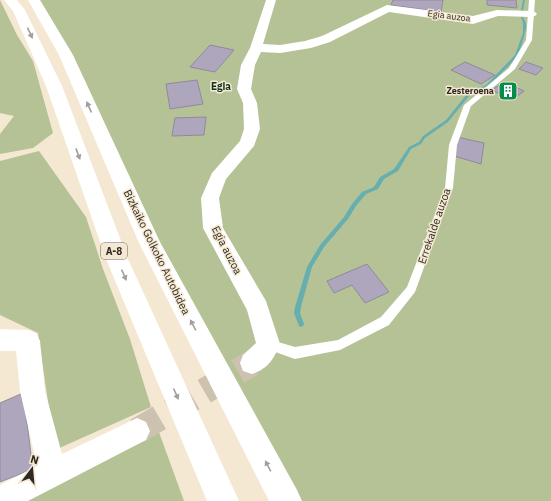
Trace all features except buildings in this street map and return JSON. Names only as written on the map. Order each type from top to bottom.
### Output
[{"type":"highway","name":"A-8","points":[[10,0],[19,10],[54,86],[117,259],[224,501]]},
{"type":"highway","name":"Bizkaiko Golkoko Autobidea","points":[[34,0],[66,55],[150,243],[286,501]]},
{"type":"street","name":"Egia auzoa","points":[[268,344],[258,308],[213,228],[210,198],[218,177],[248,142],[252,129],[250,102],[244,89],[248,65],[256,48],[271,0]]},
{"type":"street","name":"Egia auzoa","points":[[256,48],[289,48],[313,43],[326,39],[387,8],[473,20],[496,13],[531,14]]},
{"type":"street","points":[[0,340],[28,341],[27,360],[33,394],[53,473]]},
{"type":"street","points":[[252,363],[262,354],[268,344]]},
{"type":"street","points":[[0,500],[137,431]]},
{"type":"lane","name":"Errekalde auzoa","points":[[268,344],[295,353],[340,345],[385,321],[412,289],[449,188],[453,145],[468,105],[512,69],[529,40],[532,0]]},
{"type":"green space","points":[[0,0],[17,35],[33,61],[53,133],[33,148],[0,154],[0,134],[14,116],[0,113]]},
{"type":"green space","points":[[36,0],[551,0],[551,501],[286,501]]},
{"type":"green space","points":[[39,151],[86,217],[103,269],[130,339],[151,407],[55,450],[38,333],[0,315],[0,161]]},
{"type":"green space","points":[[156,424],[184,501],[13,501]]},
{"type":"waterway","points":[[522,10],[524,0]]},
{"type":"waterway","points":[[301,324],[297,313],[298,307],[310,267],[322,246],[346,218],[364,193],[376,188],[382,178],[396,170],[410,148],[420,143],[424,137],[447,121],[468,95],[487,86],[517,55],[525,28],[522,17]]},
{"type":"tunnel","points":[[137,431],[252,363]]},
{"type":"place","name":"Zesteroena","points":[[508,91]]},
{"type":"district","name":"Egia","points":[[221,86]]}]
